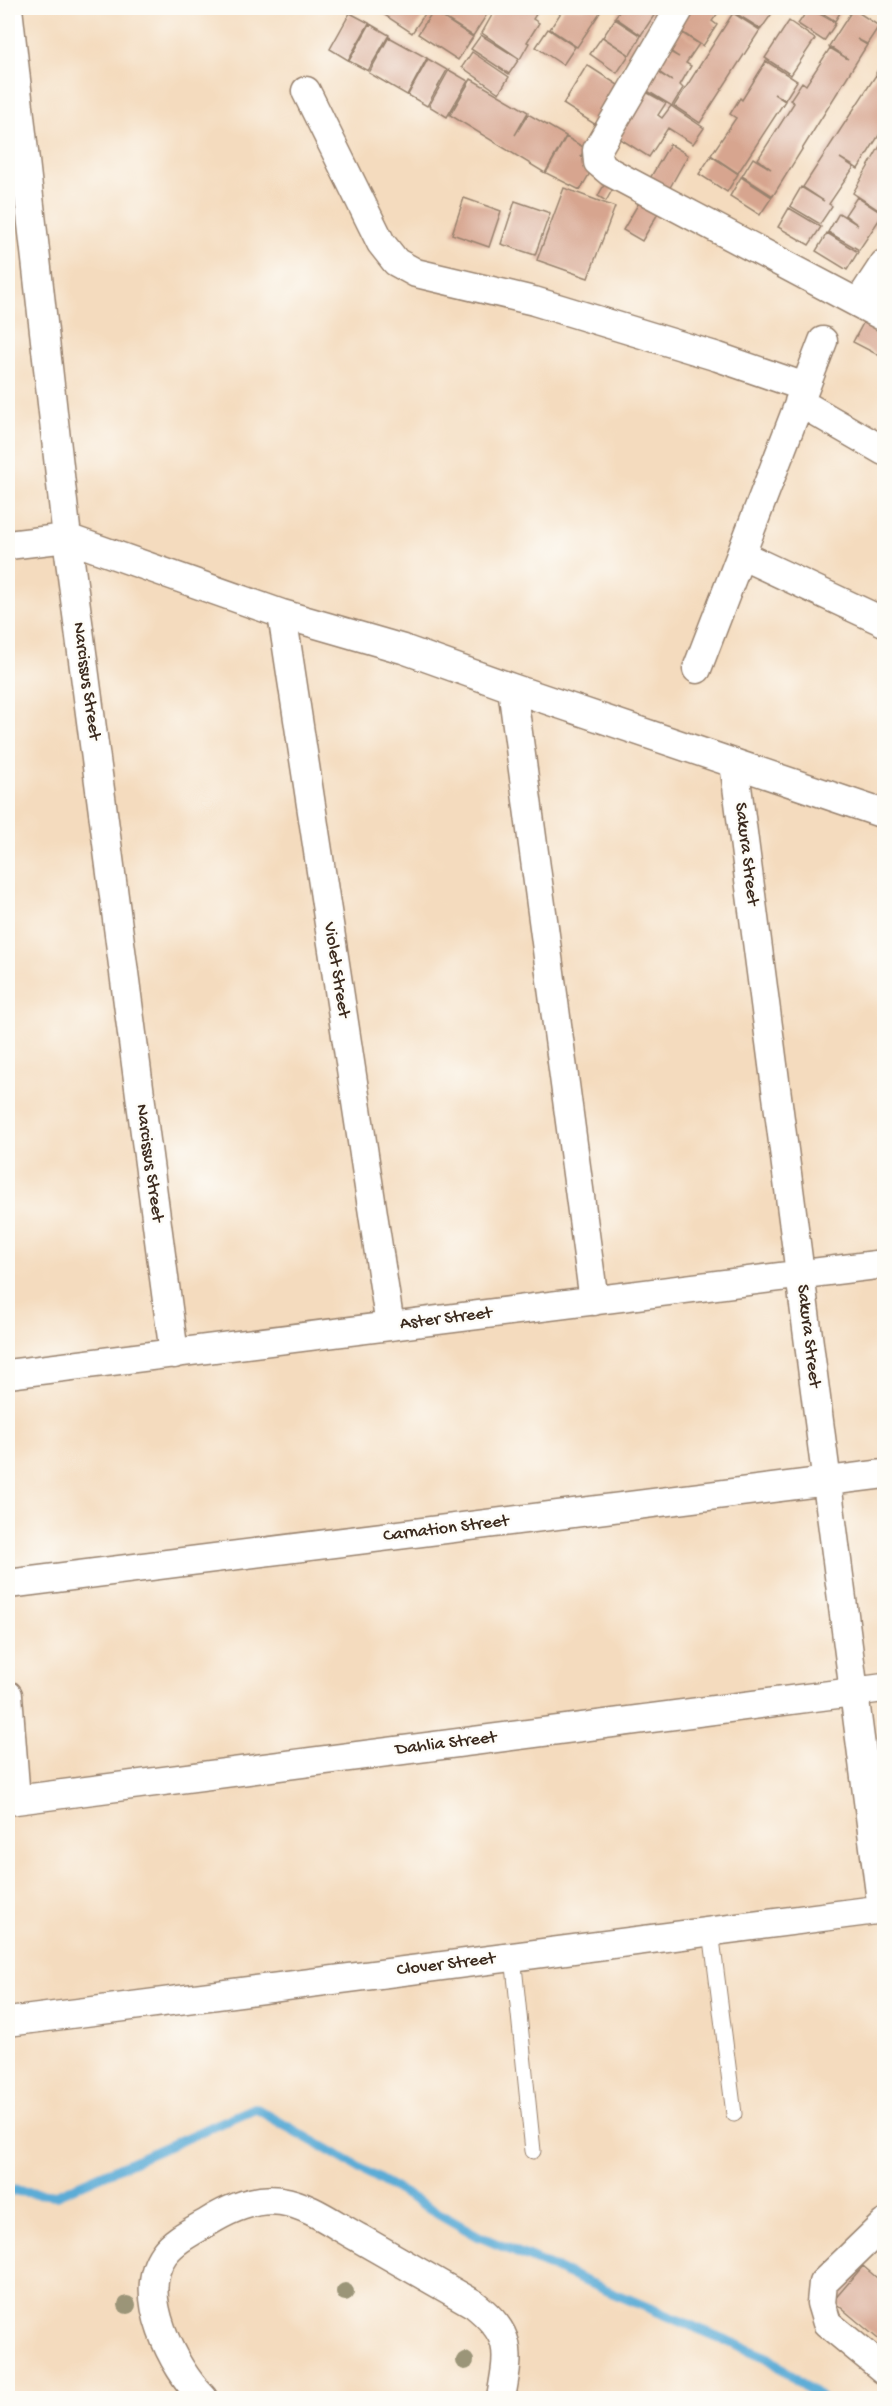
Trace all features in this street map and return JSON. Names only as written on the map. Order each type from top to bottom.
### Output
[{"type":"street","name":"Narcissus Street","points":[[8,8],[67,538],[174,1354]]},
{"type":"street","points":[[680,8],[597,150],[598,162],[610,172],[885,317]]},
{"type":"street","points":[[306,91],[381,243],[396,262],[416,273],[534,301],[718,357],[802,394],[885,451]]},
{"type":"street","points":[[859,302],[885,264]]},
{"type":"street","points":[[697,669],[823,341]]},
{"type":"street","points":[[8,545],[67,538],[282,614],[403,649],[885,814]]},
{"type":"street","points":[[741,555],[885,622]]},
{"type":"street","name":"Violet Street","points":[[282,614],[390,1326]]},
{"type":"street","points":[[512,688],[594,1300]]},
{"type":"street","name":"Sakura Street","points":[[734,763],[883,1909]]},
{"type":"street","name":"Aster Street","points":[[8,1374],[885,1264]]},
{"type":"street","name":"Carnation Street","points":[[8,1584],[885,1474]]},
{"type":"street","name":"Dahlia Street","points":[[12,1800],[854,1690],[885,1688]]},
{"type":"street","points":[[8,1695],[12,1800]]},
{"type":"street","name":"Clover Street","points":[[8,2022],[883,1909]]},
{"type":"street","points":[[203,2398],[172,2356],[156,2311],[153,2279],[164,2254],[184,2236],[224,2212],[254,2202],[281,2201],[311,2211],[474,2304],[490,2317],[504,2337],[506,2359],[501,2398]]},
{"type":"street","points":[[885,2224],[823,2283],[821,2303],[827,2323],[885,2370]]},
{"type":"lane","points":[[711,1931],[734,2114]]},
{"type":"lane","points":[[513,1956],[533,2151]]},
{"type":"building","points":[[379,8],[422,8],[427,11],[412,33],[377,10]]},
{"type":"building","points":[[442,8],[491,8],[473,36],[438,14]]},
{"type":"building","points":[[496,8],[540,8],[533,19],[539,23],[520,59],[482,33]]},
{"type":"building","points":[[564,8],[595,8],[601,11],[577,47],[550,29]]},
{"type":"building","points":[[622,8],[640,8],[646,12],[641,8],[659,8],[641,35],[615,17]]},
{"type":"building","points":[[680,8],[721,9],[712,21],[717,25],[703,46],[676,28]]},
{"type":"building","points":[[738,8],[766,8],[773,12],[761,29],[735,13]]},
{"type":"building","points":[[809,8],[836,23],[824,41],[798,24]]},
{"type":"building","points":[[814,8],[843,8],[835,21]]},
{"type":"building","points":[[853,9],[879,26],[867,44],[857,39],[867,45],[773,196],[742,176],[753,158],[771,169],[758,159],[794,103],[790,100],[802,82],[806,85],[830,48],[848,59],[829,46]]},
{"type":"building","points":[[433,11],[473,37],[458,60],[418,34]]},
{"type":"building","points":[[350,13],[369,23],[348,60],[330,49]]},
{"type":"building","points":[[733,13],[760,30],[700,123],[674,106]]},
{"type":"building","points":[[615,19],[641,36],[630,55],[603,37]]},
{"type":"building","points":[[789,21],[815,39],[791,75],[765,58]]},
{"type":"building","points":[[370,24],[389,35],[368,71],[349,61]]},
{"type":"building","points":[[673,27],[699,44],[686,63],[691,66],[680,85],[683,88],[672,106],[636,84],[648,66],[672,81],[649,65],[661,47],[679,57],[661,45]]},
{"type":"building","points":[[548,29],[575,47],[563,65],[536,47]]},
{"type":"building","points":[[481,35],[519,59],[509,74],[471,49]]},
{"type":"building","points":[[389,37],[427,58],[407,95],[369,73]]},
{"type":"building","points":[[602,37],[629,55],[617,73],[590,54]]},
{"type":"building","points":[[472,52],[509,77],[499,93],[462,67]]},
{"type":"building","points":[[884,58],[884,79],[876,73]]},
{"type":"building","points":[[428,59],[447,70],[427,106],[408,95]]},
{"type":"building","points":[[766,61],[797,81],[785,100],[774,94],[785,101],[738,173],[711,155],[736,118],[730,114],[740,98],[742,100]]},
{"type":"building","points":[[587,65],[621,87],[596,125],[563,104]]},
{"type":"building","points":[[449,70],[468,81],[447,117],[429,106]]},
{"type":"building","points":[[876,75],[884,80],[884,127],[858,169],[840,158],[854,167],[829,204],[832,206],[820,224],[790,206],[801,187],[824,201],[803,187]]},
{"type":"building","points":[[471,79],[528,112],[515,135],[528,114],[566,136],[545,173],[450,115]]},
{"type":"building","points":[[637,87],[666,103],[658,115],[662,118],[671,106],[704,128],[693,144],[668,128],[649,157],[611,133]]},
{"type":"building","points":[[566,137],[585,148],[581,156],[595,164],[580,190],[546,173]]},
{"type":"building","points":[[884,139],[884,211],[883,213],[853,193]]},
{"type":"building","points":[[670,144],[688,155],[668,191],[649,180]]},
{"type":"building","points":[[711,156],[738,174],[727,192],[699,174]]},
{"type":"building","points":[[741,177],[772,197],[760,215],[730,196]]},
{"type":"building","points":[[608,178],[616,183],[606,201],[598,196]]},
{"type":"building","points":[[564,188],[615,207],[588,278],[537,260]]},
{"type":"building","points":[[644,194],[663,205],[642,241],[623,230]]},
{"type":"building","points":[[857,197],[883,214],[859,250],[828,232],[839,213],[858,225],[845,215]]},
{"type":"building","points":[[464,198],[501,211],[489,247],[452,234]]},
{"type":"building","points":[[515,201],[550,213],[535,255],[501,244]]},
{"type":"building","points":[[789,208],[821,227],[809,245],[778,227]]},
{"type":"building","points":[[827,233],[858,252],[847,270],[816,251]]},
{"type":"building","points":[[868,314],[884,323],[884,358],[853,342]]},
{"type":"building","points":[[863,2266],[884,2284],[884,2344],[833,2301]]},
{"type":"waterway","points":[[8,2190],[56,2195],[255,2108],[478,2236],[768,2358],[821,2398]]}]
